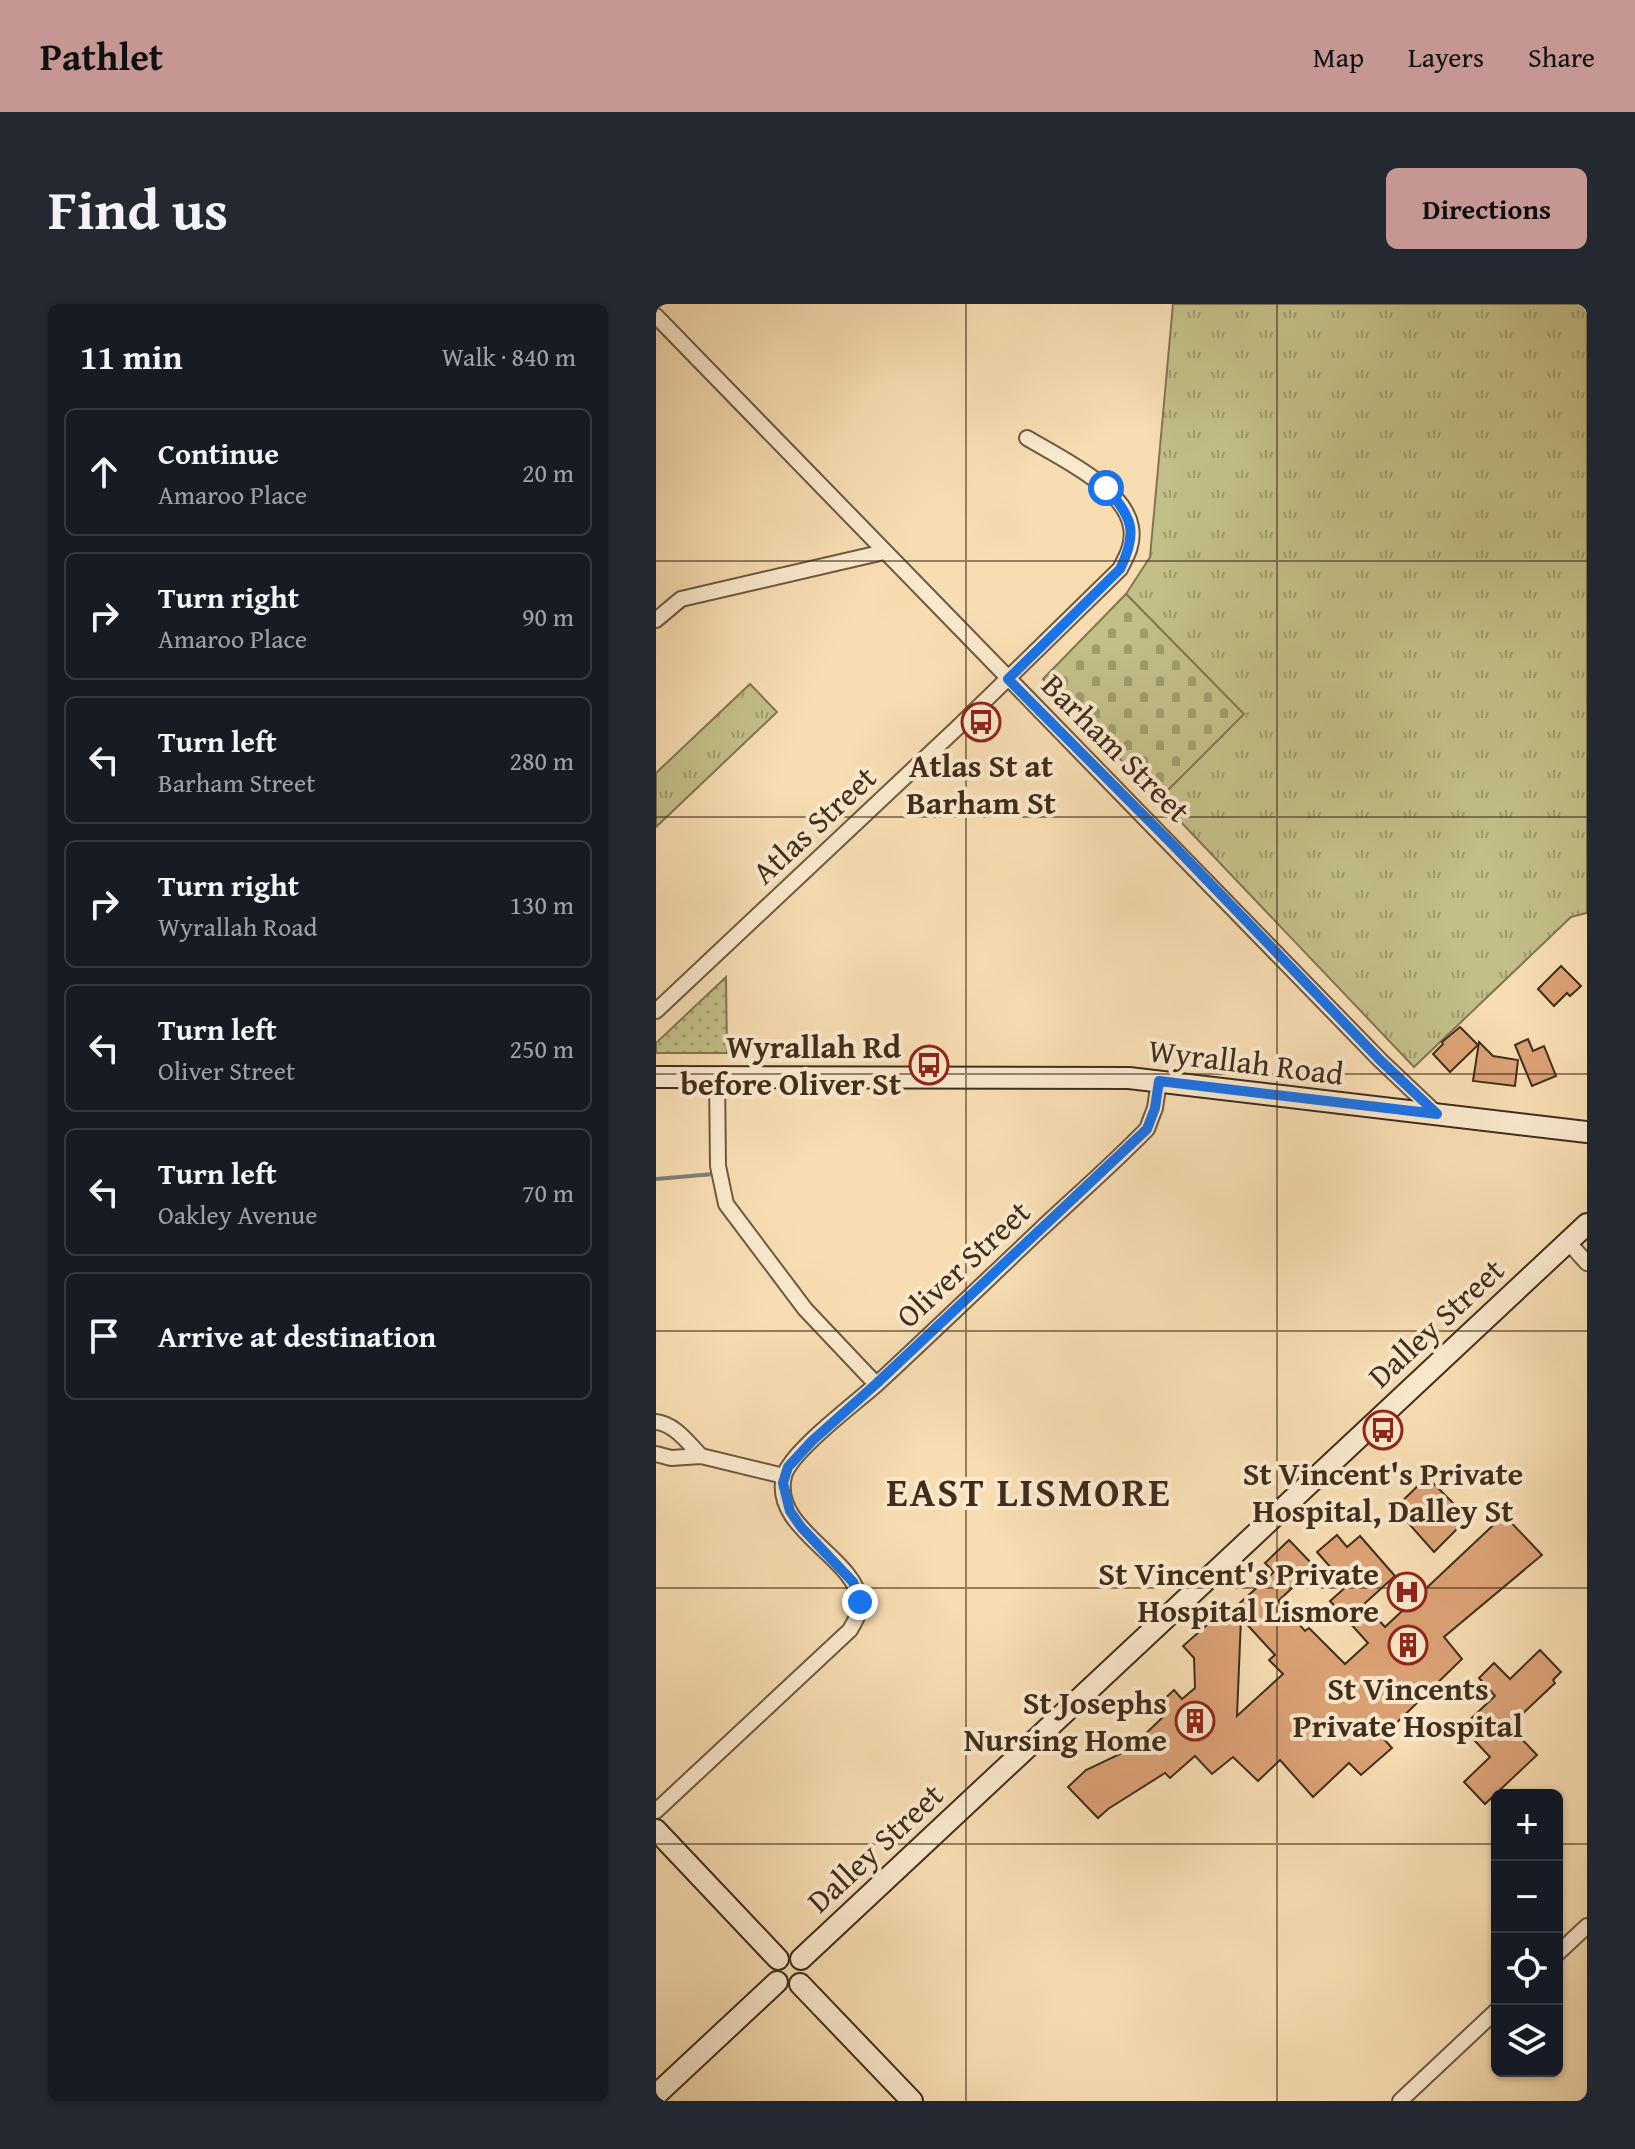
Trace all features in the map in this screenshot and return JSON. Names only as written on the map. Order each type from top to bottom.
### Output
[{"type":"street","name":"Barham Street","points":[[656,316],[1380,1060],[1437,1114]]},
{"type":"street","name":"Atlas Street","points":[[656,1011],[1120,569],[1130,549],[1131,527],[1124,507],[1106,488],[1027,438]]},
{"type":"street","points":[[656,620],[681,599],[884,552]]},
{"type":"street","points":[[717,1076],[718,1166],[726,1204],[805,1309],[876,1384]]},
{"type":"street","name":"Wyrallah Road","points":[[656,1077],[1129,1078],[1587,1132]]},
{"type":"street","name":"Oliver Street","points":[[784,1476],[788,1467],[812,1441],[1147,1129],[1155,1108],[1159,1081]]},
{"type":"street","name":"Dalley Street","points":[[801,1959],[1587,1224]]},
{"type":"street","points":[[1568,1242],[1587,1263]]},
{"type":"street","points":[[656,1422],[677,1431],[701,1456]]},
{"type":"street","points":[[656,1454],[671,1458],[701,1456],[784,1476],[785,1497],[790,1511],[853,1582],[860,1602],[850,1630],[656,1811]]},
{"type":"street","points":[[657,1833],[778,1959]]},
{"type":"street","points":[[1563,1948],[1587,1926]]},
{"type":"street","points":[[787,1954],[801,1959],[806,1974],[800,1984],[786,1987],[777,1982],[773,1967],[778,1959],[787,1954]]},
{"type":"street","points":[[656,2095],[777,1982]]},
{"type":"street","points":[[800,1984],[912,2101]]},
{"type":"street","points":[[1402,2101],[1491,2016]]},
{"type":"green space","points":[[1173,304],[1587,304],[1587,913],[1571,917],[1414,1067],[1159,799],[1243,714],[1126,594],[1150,557]]},
{"type":"green space","points":[[1126,594],[1244,714],[1159,799],[1043,679]]},
{"type":"green space","points":[[750,684],[777,712],[656,827],[656,773]]},
{"type":"green space","points":[[726,977],[727,1053],[656,1053],[656,1043]]},
{"type":"building","points":[[1561,966],[1581,986],[1570,996],[1567,993],[1554,1006],[1538,989]]},
{"type":"building","points":[[1460,1027],[1478,1045],[1450,1072],[1433,1054]]},
{"type":"building","points":[[1528,1039],[1533,1051],[1544,1046],[1556,1076],[1532,1086],[1515,1045]]},
{"type":"building","points":[[1479,1042],[1493,1056],[1518,1060],[1515,1086],[1473,1081]]},
{"type":"building","points":[[1427,1477],[1468,1518],[1434,1552],[1395,1508]]},
{"type":"building","points":[[1504,1515],[1542,1555],[1444,1637],[1462,1659],[1382,1737],[1392,1748],[1361,1775],[1349,1763],[1313,1797],[1280,1760],[1258,1781],[1233,1757],[1212,1774],[1195,1756],[1170,1778],[1165,1773],[1098,1818],[1068,1787],[1086,1770],[1120,1754],[1117,1751],[1130,1741],[1134,1745],[1165,1715],[1157,1706],[1174,1690],[1182,1699],[1195,1688],[1194,1658],[1183,1646],[1216,1617],[1220,1621],[1274,1572],[1265,1563],[1289,1540],[1315,1567],[1278,1601],[1305,1631],[1309,1628],[1345,1664],[1368,1643],[1330,1601],[1347,1586],[1317,1552],[1337,1535],[1347,1547],[1360,1536],[1395,1576],[1364,1604],[1385,1627]],"holes":[[[1241,1618],[1275,1655],[1269,1660],[1283,1674],[1237,1716]]]},
{"type":"building","name":"St Vincents Private Hospital","points":[[1540,1650],[1561,1672],[1553,1680],[1555,1683],[1516,1720],[1521,1726],[1515,1732],[1537,1755],[1501,1789],[1491,1789],[1491,1798],[1485,1804],[1464,1782],[1490,1757],[1462,1727],[1495,1696],[1479,1678],[1494,1663],[1510,1679]]},
{"type":"waterway","points":[[656,1179],[714,1174]]},
{"type":"place","name":"Atlas St at Barham St","points":[[981,722]]},
{"type":"place","name":"Wyrallah Rd before Oliver St","points":[[929,1065]]},
{"type":"place","name":"St Vincent's Private Hospital, Dalley St","points":[[1383,1430]]},
{"type":"place","name":"St Vincent's Private Hospital Lismore","points":[[1407,1592]]},
{"type":"place","name":"St Vincents Private Hospital","points":[[1408,1645]]},
{"type":"place","name":"St Josephs Nursing Home","points":[[1195,1721]]},
{"type":"district","name":"EAST LISMORE","points":[[1029,1492]]},
{"type":"route","points":[[860,1602],[853,1582],[790,1511],[783,1483],[788,1467],[812,1441],[1147,1129],[1155,1108],[1159,1081],[1437,1114],[1380,1060],[1008,679],[1120,569],[1130,549],[1131,527],[1124,507],[1106,488]]}]
